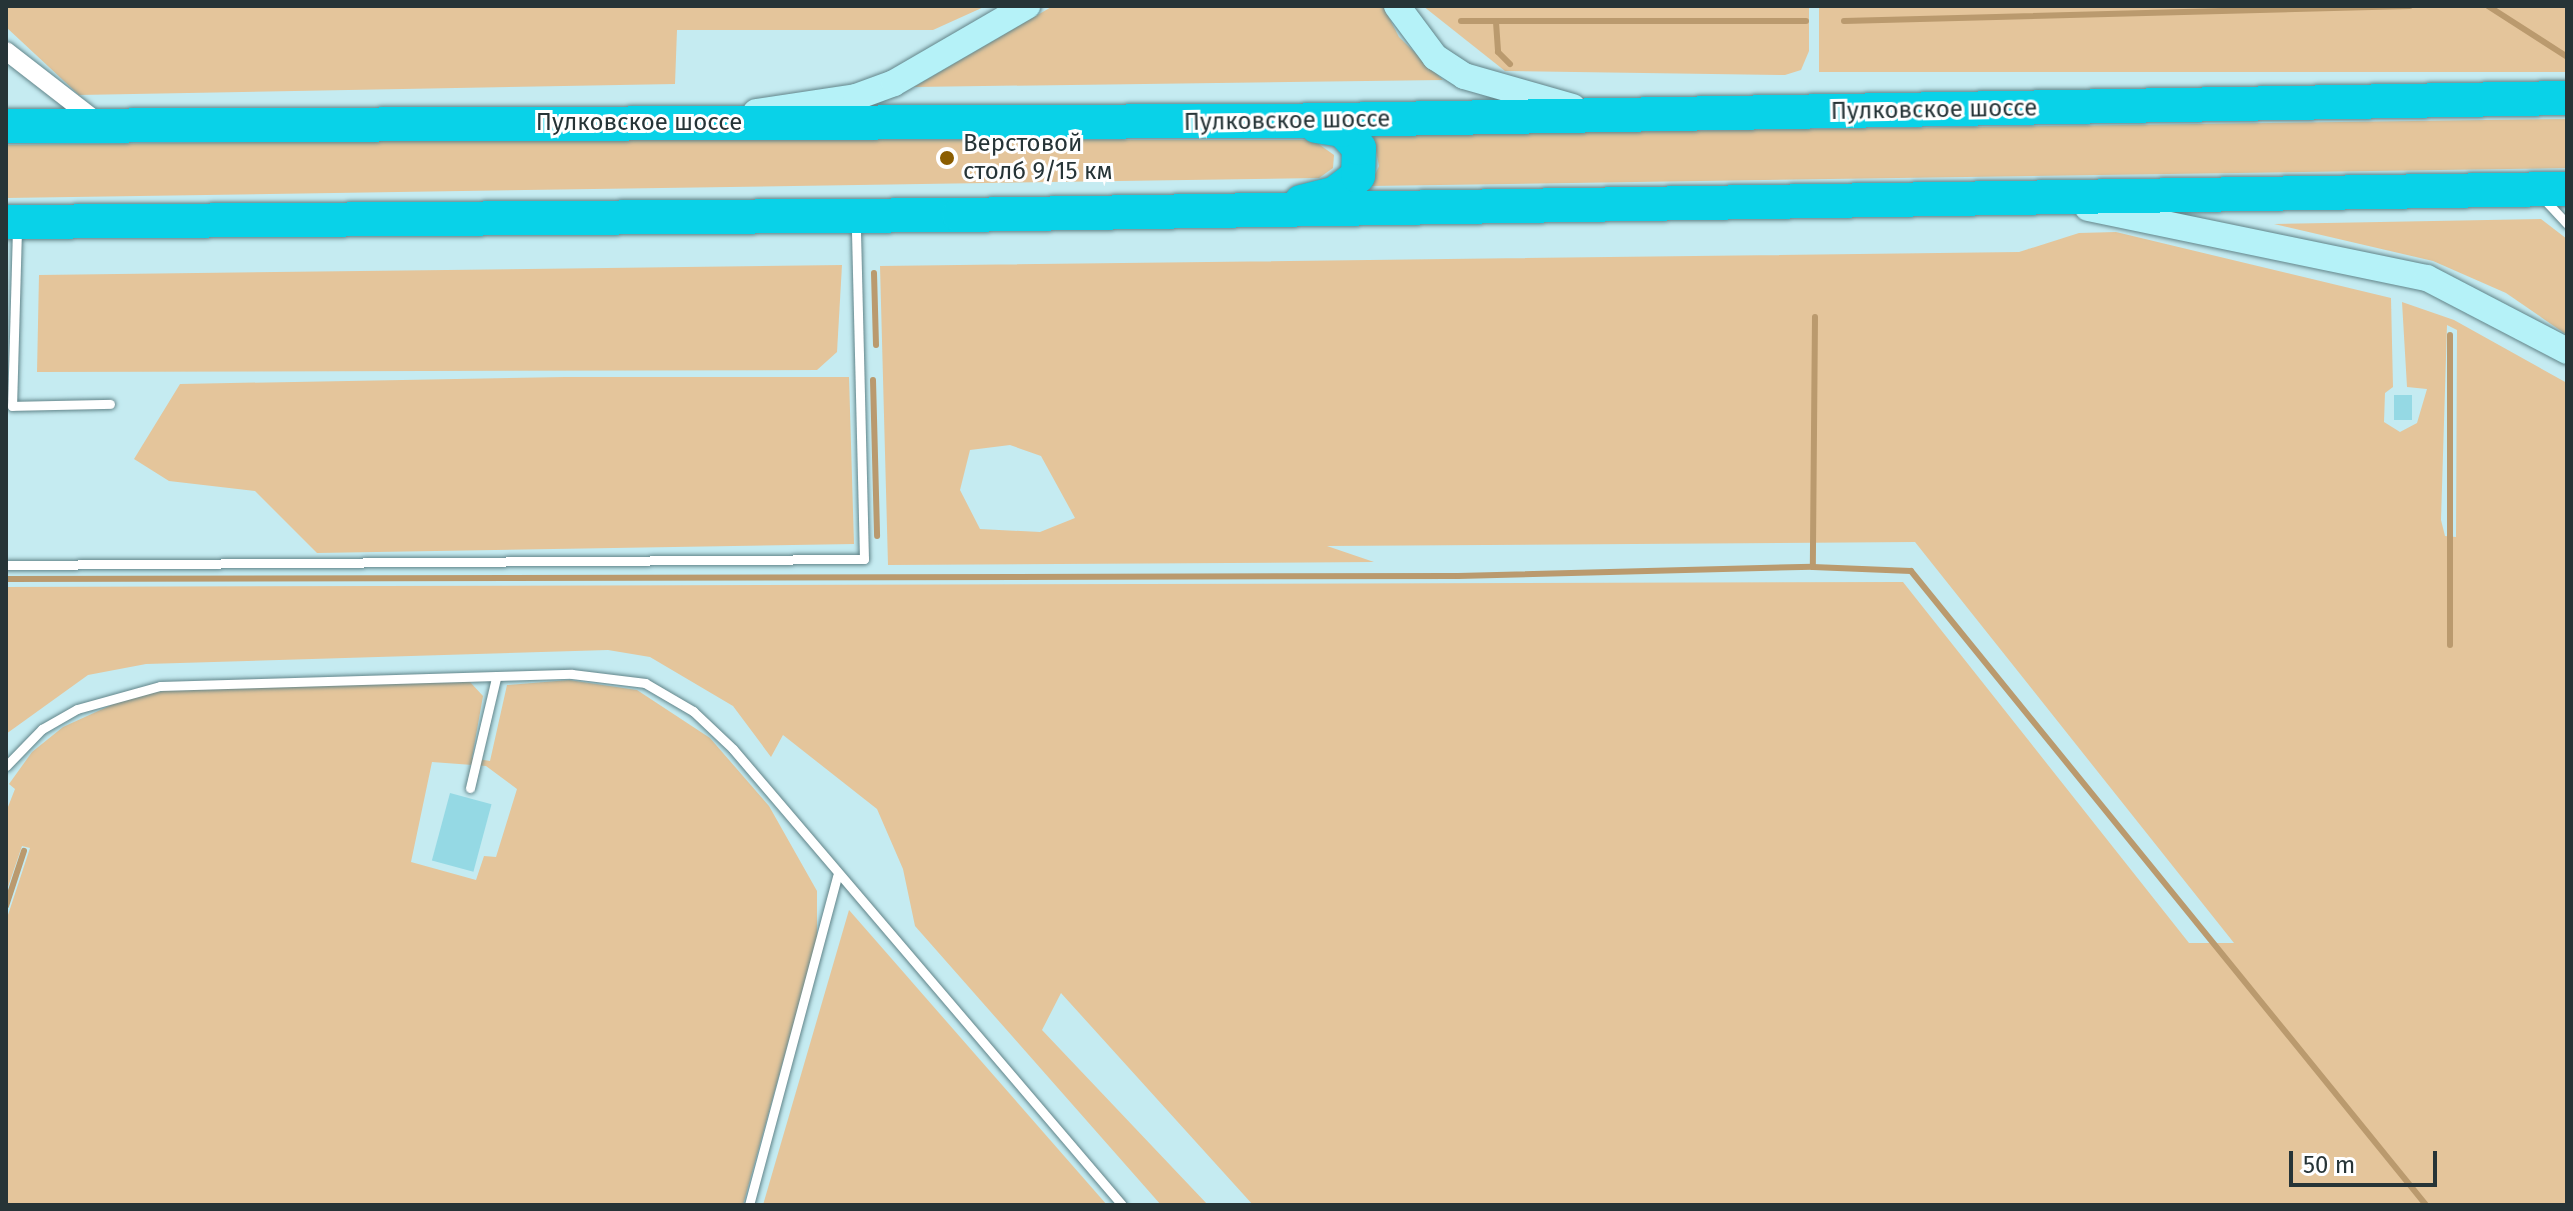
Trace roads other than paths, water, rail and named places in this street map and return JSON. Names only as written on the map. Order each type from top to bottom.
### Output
[{"type":"highway","name":"Пулковское шоссе","points":[[6,126],[1276,121],[2567,98]]},
{"type":"highway","points":[[1264,211],[1334,194],[1358,176],[1359,148],[1342,130],[1276,121]]},
{"type":"highway","points":[[11,222],[856,217],[2551,189]]},
{"type":"main road","points":[[721,122],[894,83],[1027,6]]},
{"type":"main road","points":[[1397,6],[1435,57],[1464,76],[1604,115]]},
{"type":"main road","points":[[2033,198],[2367,261],[2472,297],[2567,351]]},
{"type":"street","points":[[6,51],[105,128]]},
{"type":"lane","points":[[2551,189],[2567,224]]},
{"type":"lane","points":[[6,565],[864,559],[856,217]]},
{"type":"lane","points":[[11,222],[9,406],[110,404]]},
{"type":"lane","points":[[6,766],[42,729],[77,709],[160,686],[619,677],[667,695],[733,749],[837,876],[1122,1205]]},
{"type":"lane","points":[[470,788],[496,678]]},
{"type":"lane","points":[[749,1205],[837,876]]},
{"type":"waterway","points":[[1844,21],[2410,6]]},
{"type":"waterway","points":[[2488,6],[2566,56]]},
{"type":"waterway","points":[[1461,21],[1806,21]]},
{"type":"waterway","points":[[1496,22],[1498,52],[1510,64]]},
{"type":"waterway","points":[[874,273],[876,345]]},
{"type":"waterway","points":[[1815,317],[1813,567],[1911,571],[2426,1205]]},
{"type":"waterway","points":[[2450,335],[2450,645]]},
{"type":"waterway","points":[[873,380],[877,536]]},
{"type":"waterway","points":[[6,579],[1458,576],[1813,567]]},
{"type":"waterway","points":[[6,906],[24,851]]},
{"type":"place","name":"Верстовой столб 9/15 км","points":[[947,158]]}]
